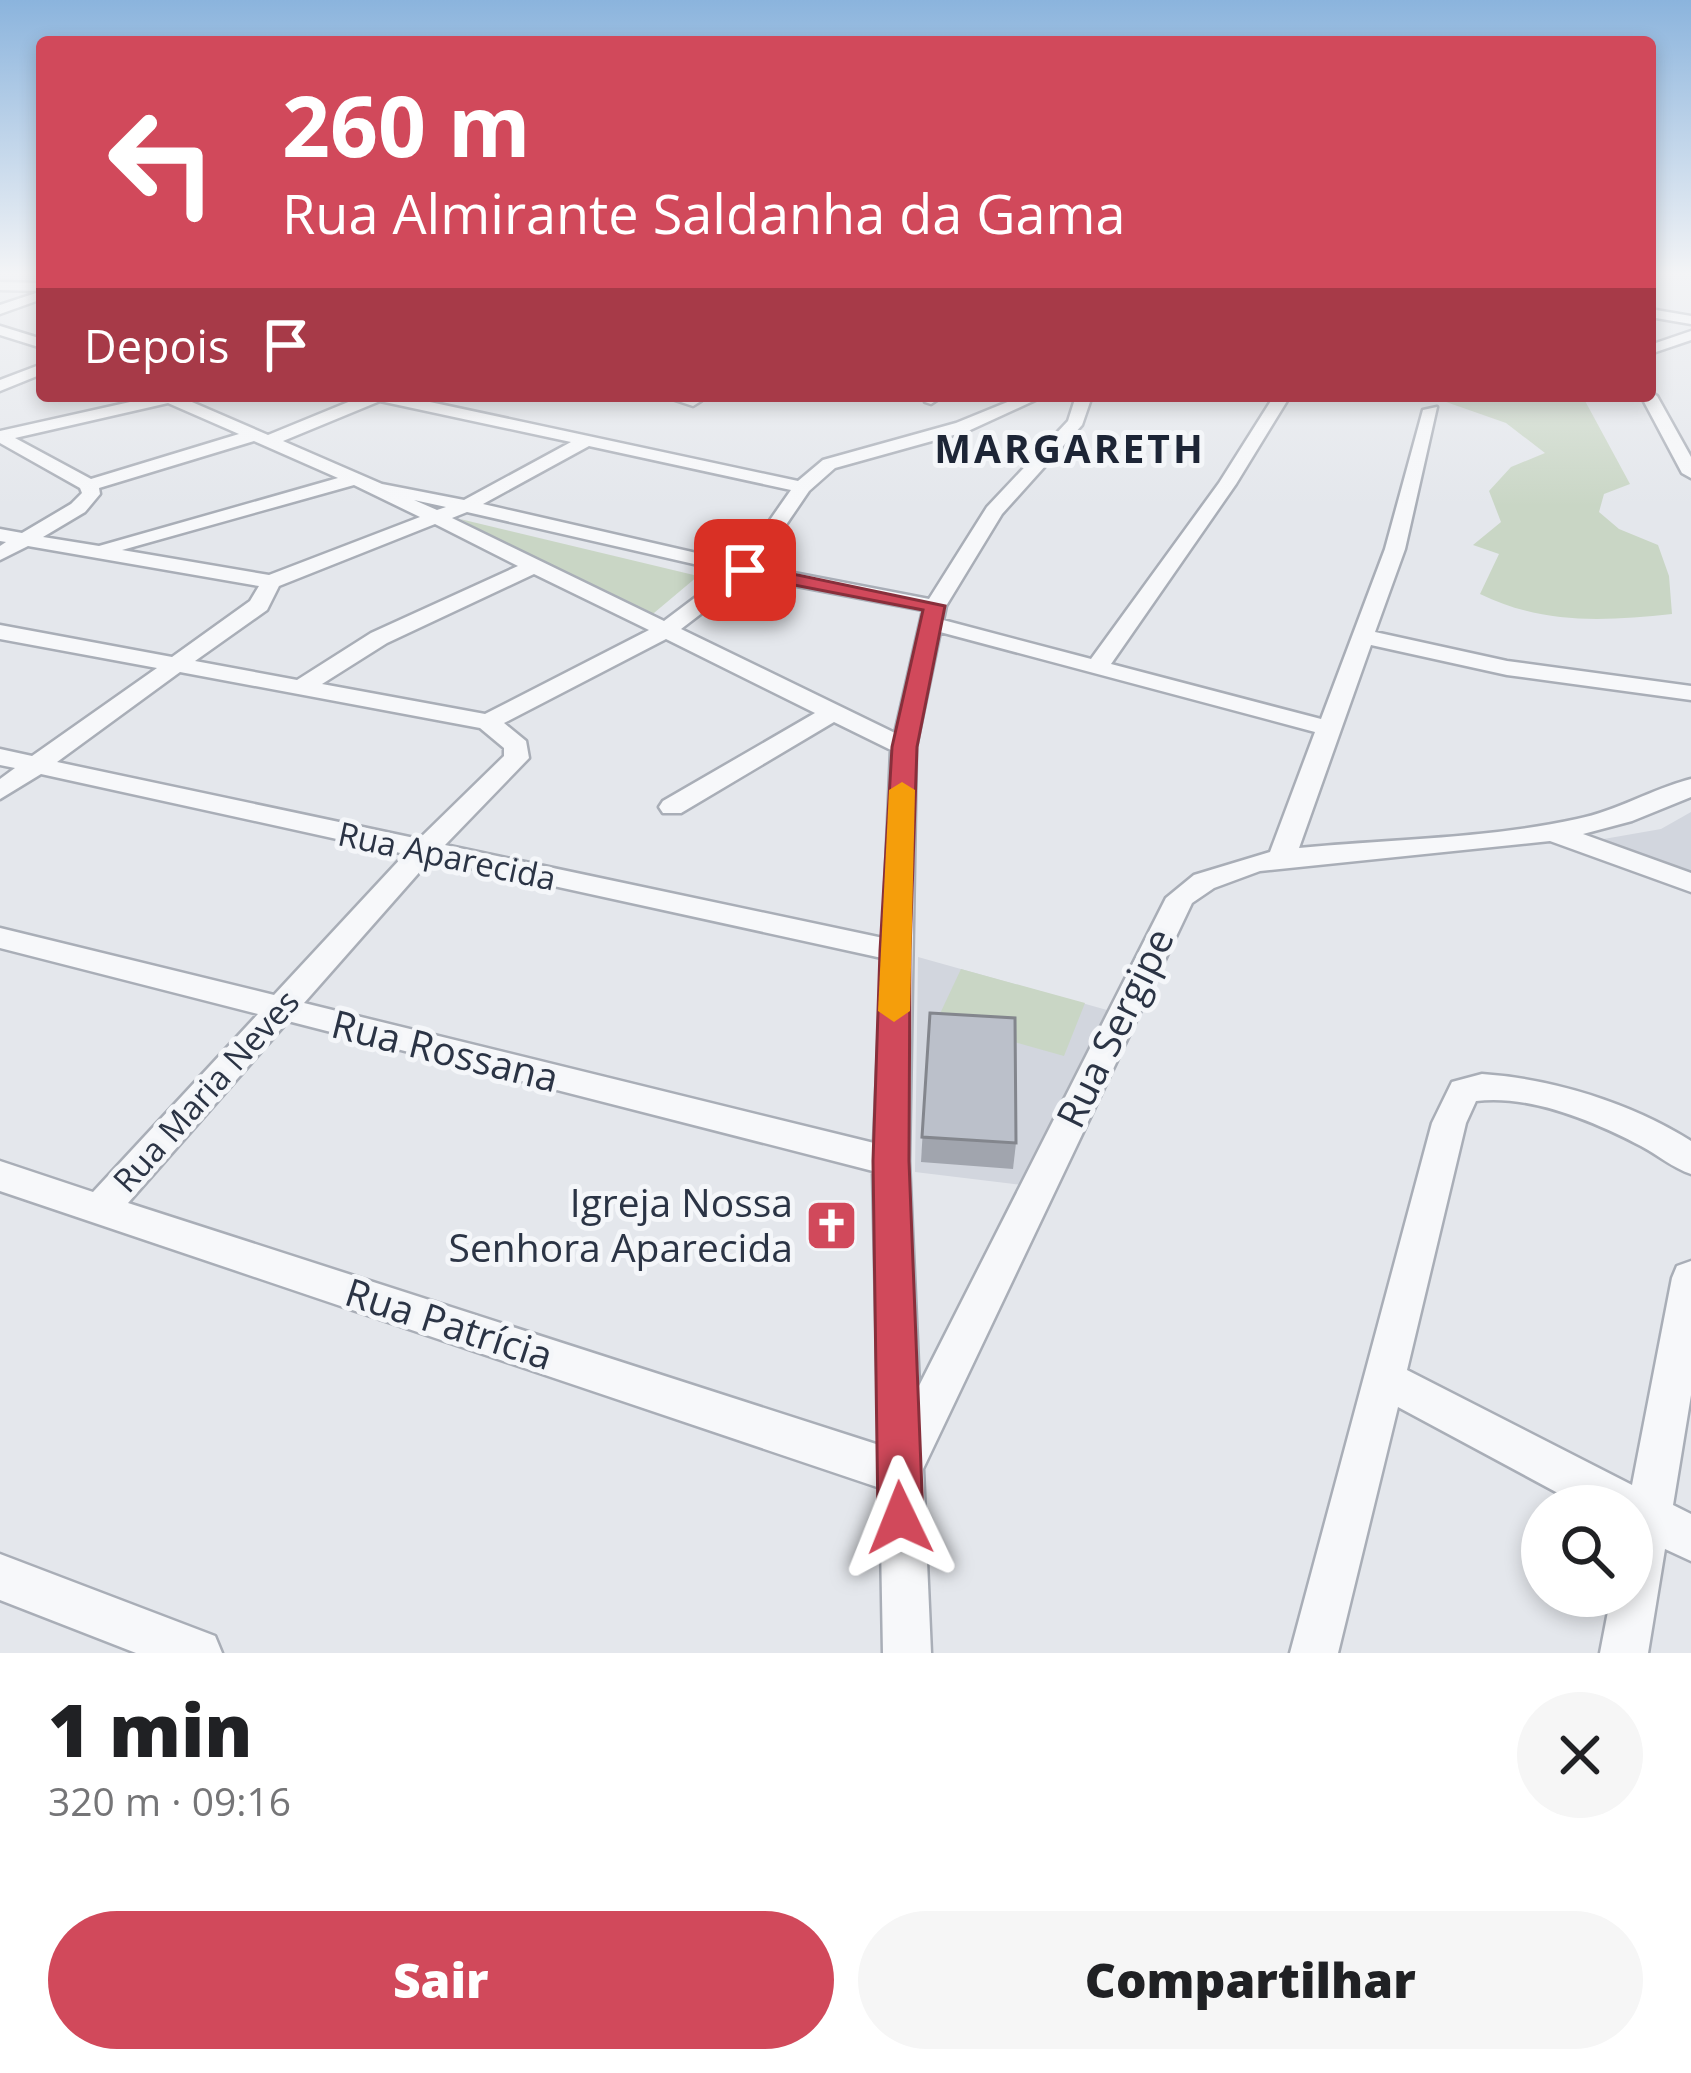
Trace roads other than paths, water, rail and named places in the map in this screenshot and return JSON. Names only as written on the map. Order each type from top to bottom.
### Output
[{"type":"street","points":[[0,386],[36,371]]},
{"type":"street","points":[[0,436],[146,402]]},
{"type":"street","points":[[178,402],[363,483],[904,747]]},
{"type":"street","points":[[0,436],[89,485],[261,438],[361,402]]},
{"type":"street","points":[[406,402],[802,487]]},
{"type":"street","points":[[0,632],[488,722],[663,632],[745,570],[802,487],[845,457],[962,427],[1022,402]]},
{"type":"street","points":[[898,1473],[891,1161],[904,747],[932,614],[994,511],[1076,422],[1082,402]]},
{"type":"street","points":[[1097,667],[1227,484],[1278,402]]},
{"type":"street","points":[[1652,402],[1691,473]]},
{"type":"street","points":[[1281,859],[1366,637],[1418,474],[1430,410]]},
{"type":"street","points":[[0,535],[271,583],[470,504],[586,441]]},
{"type":"street","points":[[98,550],[363,483],[932,614],[1097,667],[1332,729]]},
{"type":"street","points":[[0,554],[78,508],[91,494],[89,485]]},
{"type":"street","points":[[299,689],[379,638],[532,567]]},
{"type":"street","points":[[0,791],[259,605],[271,583]]},
{"type":"street","points":[[1366,637],[1507,668],[1691,693]]},
{"type":"street","points":[[672,807],[830,713]]},
{"type":"street","name":"Rua Maria Neves","points":[[101,1208],[423,851],[508,765],[517,746],[488,722]]},
{"type":"street","name":"Rua Aparecida","points":[[0,757],[895,951]]},
{"type":"street","name":"Rua Sergipe","points":[[907,1653],[898,1473],[1180,898],[1211,876],[1281,859],[1552,833],[1618,820],[1691,787]]},
{"type":"street","points":[[1552,833],[1691,883]]},
{"type":"street","name":"Rua Rossana","points":[[0,938],[891,1161]]},
{"type":"street","points":[[1314,1653],[1449,1123],[1464,1091],[1480,1084],[1522,1090],[1676,1150]]},
{"type":"street","name":"Rua Patrícia","points":[[0,1177],[898,1473]]},
{"type":"street","points":[[1641,1485],[1691,1278]]},
{"type":"street","points":[[1387,1380],[1587,1485]]},
{"type":"street","points":[[1653,1519],[1691,1538]]},
{"type":"street","points":[[0,1577],[199,1653]]},
{"type":"street","points":[[1624,1653],[1627,1617]]},
{"type":"place","name":"Igreja Nossa Senhora Aparecida","points":[[832,1225]]},
{"type":"district","name":"MARGARETH","points":[[1070,449]]}]
